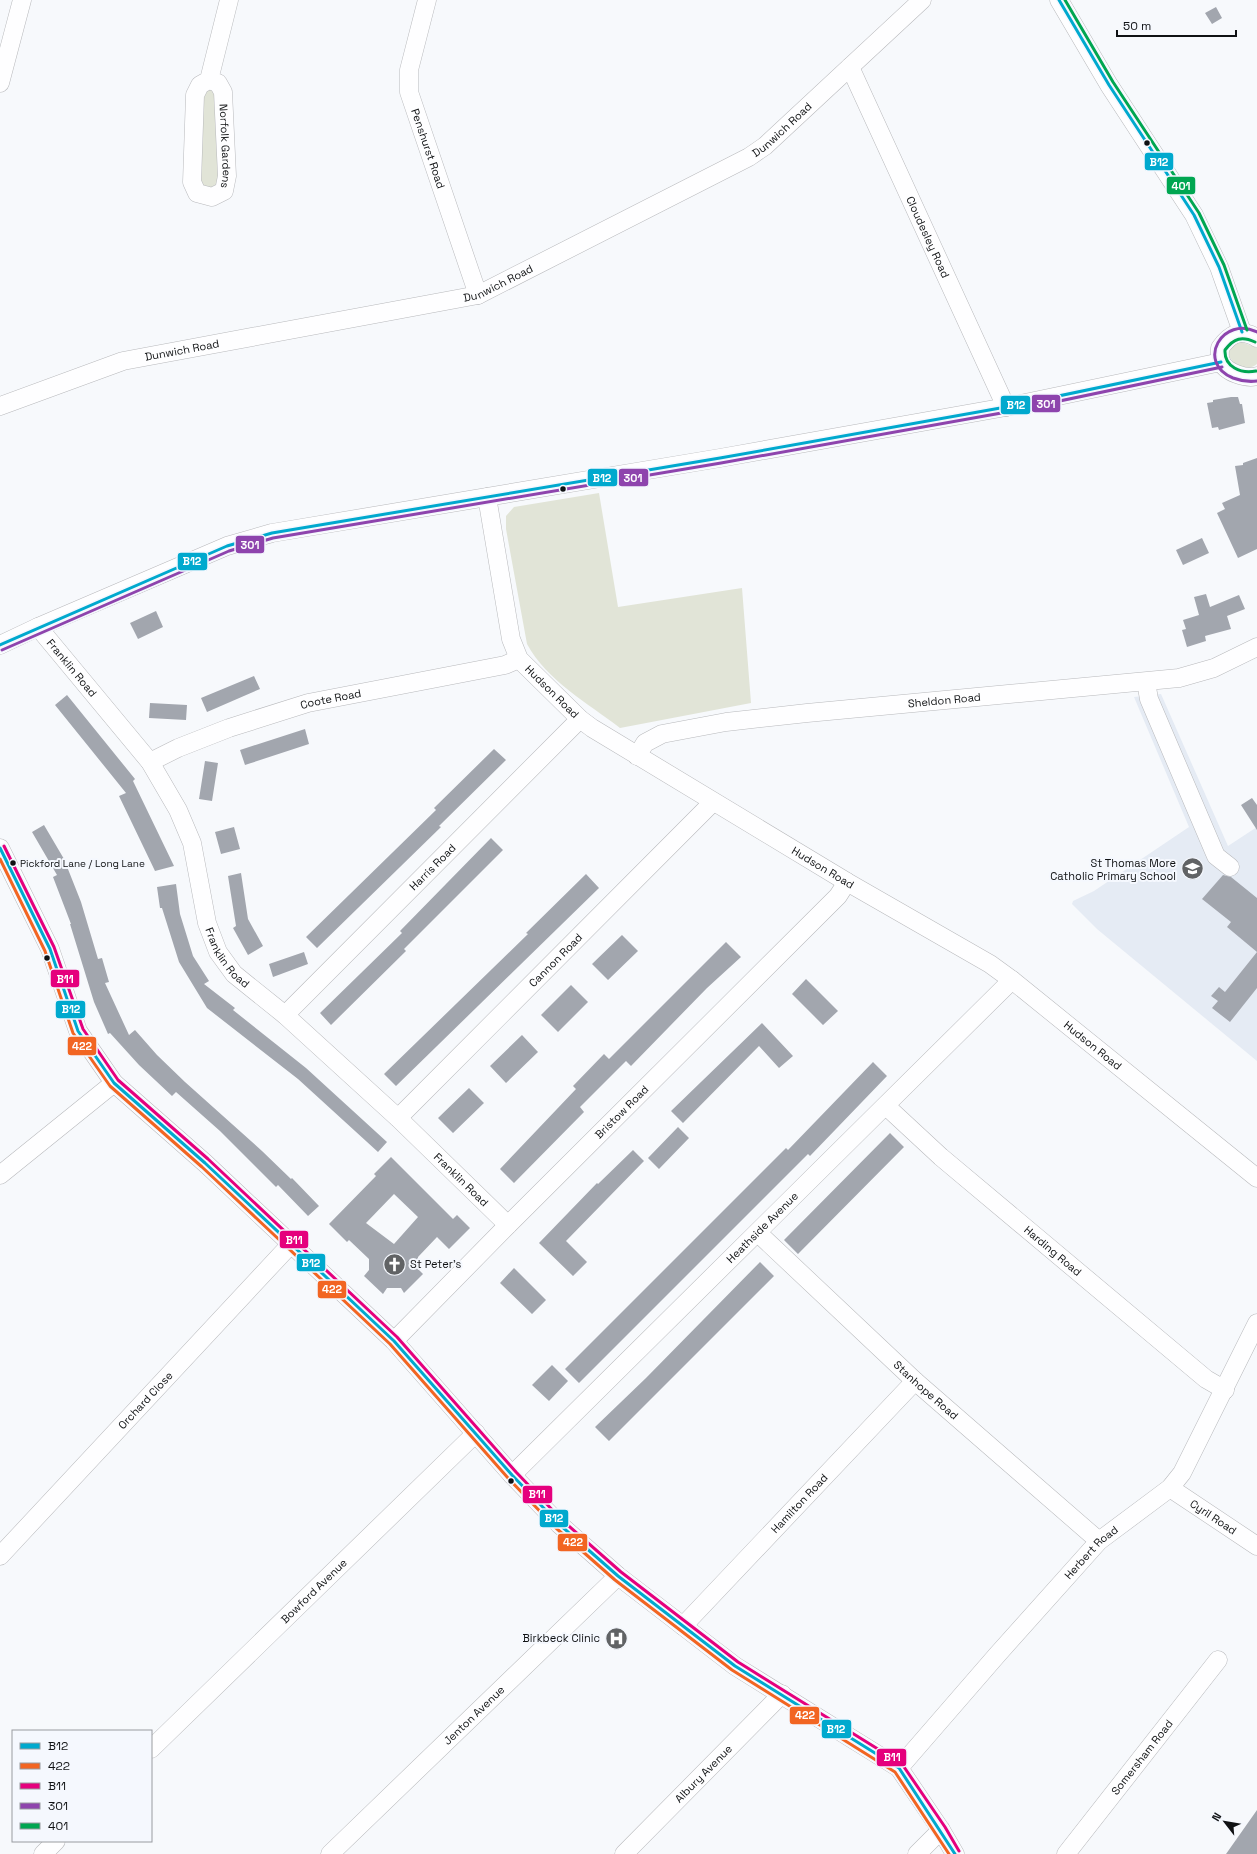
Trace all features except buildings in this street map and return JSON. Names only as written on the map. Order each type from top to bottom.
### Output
[{"type":"street","points":[[0,83],[22,0]]},
{"type":"street","points":[[209,80],[229,0]]},
{"type":"street","name":"Penshurst Road","points":[[427,0],[409,70],[409,92],[478,295]]},
{"type":"street","name":"Dunwich Road","points":[[0,406],[123,360],[478,295],[749,157],[764,146],[922,0]]},
{"type":"street","points":[[1059,0],[1109,85],[1194,215],[1250,335],[1228,337],[1220,348],[1221,362],[1227,370],[1256,378]]},
{"type":"street","name":"Cloudesley Road","points":[[850,67],[1006,407]]},
{"type":"street","name":"Norfolk Gardens","points":[[209,80],[218,83],[223,92],[227,176],[224,191],[212,197],[197,193],[192,182],[195,95],[200,85],[209,80]]},
{"type":"street","points":[[0,646],[38,627],[227,546],[272,533],[1006,407],[1221,362]]},
{"type":"street","name":"Hudson Road","points":[[487,497],[511,640],[519,659],[580,719],[637,756],[713,802],[847,882],[990,964],[1012,980],[1257,1178]]},
{"type":"street","name":"Franklin Road","points":[[38,627],[150,762],[178,810],[192,843],[207,922],[218,952],[234,974],[285,1016],[398,1118],[508,1225]]},
{"type":"street","name":"Sheldon Road","points":[[637,756],[646,743],[662,734],[726,722],[1179,678],[1214,668],[1257,647]]},
{"type":"street","name":"Coote Road","points":[[150,762],[178,748],[229,728],[308,703],[505,665],[519,659]]},
{"type":"street","points":[[1146,682],[1150,699],[1216,856],[1230,867]]},
{"type":"street","name":"Harris Road","points":[[285,1016],[580,719]]},
{"type":"street","name":"Cannon Road","points":[[398,1118],[713,802]]},
{"type":"street","points":[[0,848],[50,948],[78,1031],[114,1083],[205,1163],[394,1341],[512,1475],[559,1524],[618,1576],[735,1666],[899,1768],[941,1830],[955,1854]]},
{"type":"street","name":"Bristow Road","points":[[394,1341],[508,1225],[838,896],[847,882]]},
{"type":"street","name":"Heathside Avenue","points":[[512,1475],[1012,980]]},
{"type":"street","points":[[0,1175],[114,1083]]},
{"type":"street","name":"Harding Road","points":[[886,1106],[941,1157],[1206,1379],[1225,1390]]},
{"type":"street","name":"Stanhope Road","points":[[758,1233],[916,1381],[1100,1541]]},
{"type":"street","name":"Orchard Close","points":[[0,1556],[291,1244]]},
{"type":"street","name":"Herbert Road","points":[[899,1768],[996,1655],[1100,1541],[1170,1488],[1182,1473],[1257,1324]]},
{"type":"street","name":"Hamilton Road","points":[[683,1626],[916,1381]]},
{"type":"street","name":"Bowford Avenue","points":[[152,1748],[476,1433]]},
{"type":"street","name":"Cyril Road","points":[[1170,1488],[1257,1546]]},
{"type":"street","name":"Jenton Avenue","points":[[330,1854],[618,1576]]},
{"type":"street","name":"Somersham Road","points":[[1066,1854],[1218,1660]]},
{"type":"street","name":"Albury Avenue","points":[[624,1854],[782,1694]]},
{"type":"street","points":[[916,1854],[941,1830]]},
{"type":"street","points":[[43,1854],[55,1842]]},
{"type":"shaded area","points":[[205,86],[218,90],[222,179],[212,189],[204,187],[199,179],[201,94]]},
{"type":"shaded area","points":[[1239,341],[1257,348],[1257,364],[1248,368],[1238,366],[1234,363],[1228,355],[1227,350]]},
{"type":"shaded area","points":[[599,493],[618,607],[742,588],[751,703],[620,728],[557,680],[535,657],[527,644],[506,529],[506,516],[514,507]]},
{"type":"shaded area","name":"St Thomas More Catholic Primary School","points":[[1161,694],[1228,846],[1257,827],[1257,1061],[1097,929],[1072,904],[1073,901],[1094,891],[1189,827],[1134,697]]},
{"type":"transit line","name":"B12","points":[[1059,0],[1109,85],[1194,215],[1219,267],[1242,332]]},
{"type":"transit line","name":"401","points":[[1065,0],[1113,82],[1199,213],[1224,265],[1247,330]]},
{"type":"transit line","name":"301","points":[[1257,332],[1245,328],[1234,330],[1224,335],[1218,343],[1215,352],[1216,362],[1222,371],[1236,379],[1257,381]]},
{"type":"transit line","name":"401","points":[[1255,342],[1246,339],[1238,339],[1228,346],[1225,350],[1225,356],[1227,361],[1234,368],[1250,372],[1256,371]]},
{"type":"transit line","name":"B12","points":[[0,645],[227,546],[272,533],[720,458],[1006,407],[1221,362]]},
{"type":"transit line","name":"301","points":[[2,650],[229,551],[273,538],[721,463],[1007,412],[1222,367]]},
{"type":"transit line","name":"B11","points":[[4,846],[54,947],[83,1029],[118,1080],[208,1159],[397,1337],[516,1472],[562,1520],[621,1572],[738,1662],[902,1764],[945,1827],[959,1851]]},
{"type":"transit line","name":"B12","points":[[0,848],[50,949],[78,1031],[114,1083],[205,1163],[394,1341],[512,1475],[559,1524],[618,1576],[735,1666],[899,1768],[955,1854]]},
{"type":"transit line","name":"422","points":[[0,859],[45,951],[73,1033],[110,1086],[202,1167],[390,1344],[508,1478],[556,1528],[615,1580],[732,1670],[895,1772],[949,1854]]},
{"type":"place","name":"Pickford Lane / Long Lane","points":[[13,863]]},
{"type":"place","name":"St Thomas More Catholic Primary School","points":[[1192,869]]},
{"type":"place","name":"St Peter's","points":[[394,1264]]},
{"type":"place","name":"Birkbeck Clinic","points":[[616,1638]]}]
